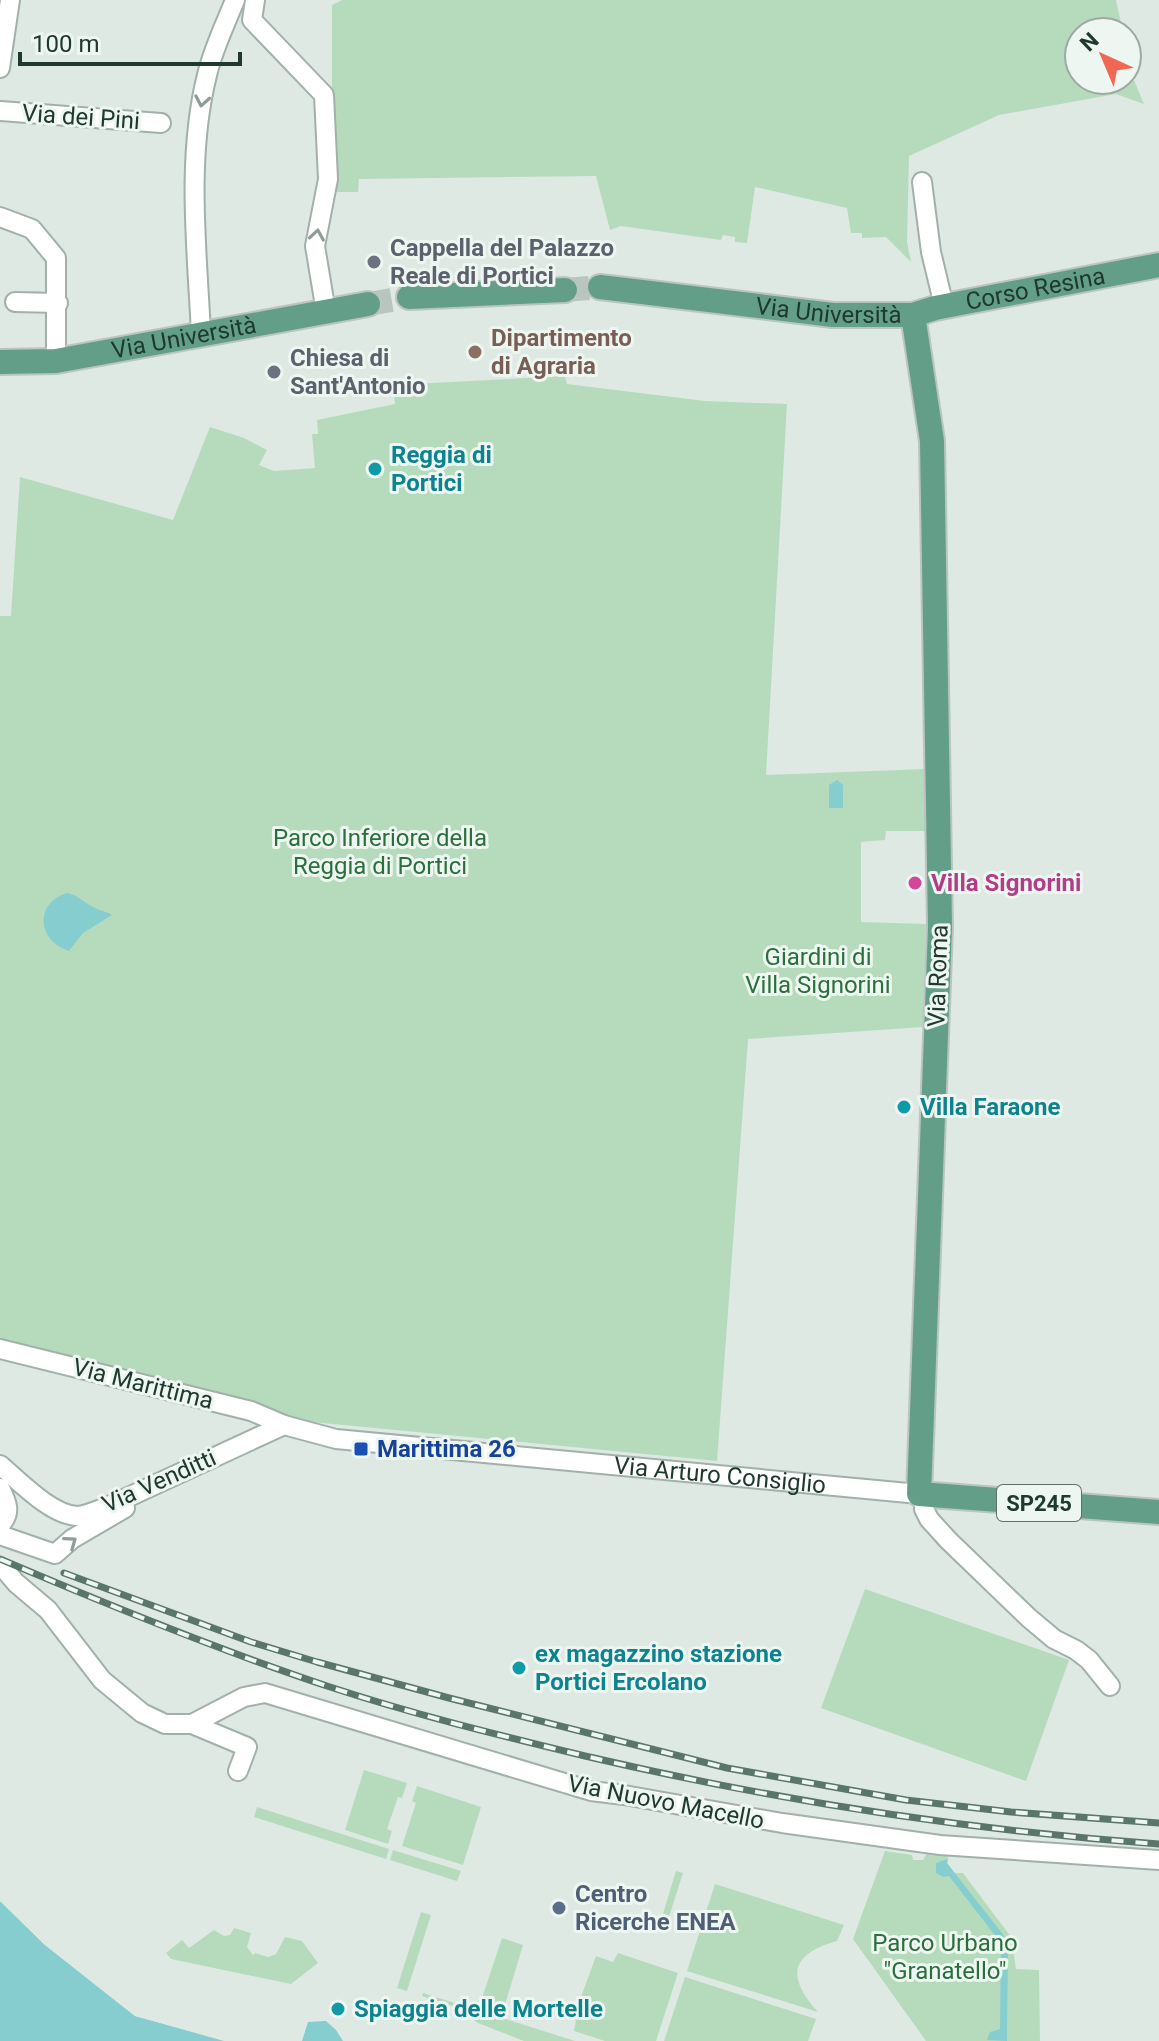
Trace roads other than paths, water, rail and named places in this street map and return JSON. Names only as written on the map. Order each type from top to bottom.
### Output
[{"type":"main road","name":"Corso Resina","points":[[913,315],[944,306],[1159,265]]},
{"type":"main road","name":"Via Università","points":[[600,287],[833,315],[913,315]]},
{"type":"main road","points":[[409,297],[565,290]]},
{"type":"main road","name":"Via Università","points":[[0,362],[56,361],[368,304]]},
{"type":"main road","name":"Via Roma","points":[[913,315],[932,441],[940,927],[922,1494]]},
{"type":"main road","name":"Via Arturo Consiglio","points":[[922,1494],[1159,1512]]},
{"type":"street","points":[[0,68],[10,0]]},
{"type":"street","points":[[201,334],[195,213],[196,138],[207,75],[235,0]]},
{"type":"street","points":[[255,0],[252,20],[324,95],[328,179],[315,246],[326,312]]},
{"type":"street","name":"Via dei Pini","points":[[0,111],[161,123]]},
{"type":"street","points":[[922,182],[931,252],[944,306]]},
{"type":"street","points":[[0,217],[32,229],[56,258],[56,361]]},
{"type":"street","points":[[15,302],[58,303]]},
{"type":"street","name":"Via Marittima","points":[[0,1349],[251,1411],[284,1425]]},
{"type":"street","name":"Via Venditti","points":[[237,1445],[250,1430],[251,1411]]},
{"type":"street","name":"Via Arturo Consiglio","points":[[284,1425],[336,1439],[922,1494]]},
{"type":"street","name":"Via Venditti","points":[[2,1473],[58,1511],[78,1516],[109,1506],[284,1425]]},
{"type":"street","points":[[0,1535],[55,1554],[72,1539],[188,1469]]},
{"type":"street","points":[[0,1525],[8,1515],[2,1473]]},
{"type":"street","points":[[922,1494],[929,1519],[948,1540],[1029,1618],[1054,1639],[1089,1660],[1110,1686]]},
{"type":"street","points":[[5,1570],[48,1610],[102,1680],[142,1713],[165,1724],[192,1724],[247,1747],[238,1771]]},
{"type":"street","name":"Via Nuovo Macello","points":[[192,1724],[232,1702],[265,1693],[591,1791],[782,1823],[940,1845],[1159,1860]]},
{"type":"water","points":[[837,780],[843,785],[843,808],[829,808],[829,785]]},
{"type":"water","points":[[67,893],[112,915],[83,933],[69,951],[51,939],[44,922],[49,905]]},
{"type":"water","points":[[948,1859],[947,1863],[1008,1941],[1007,2041],[987,2040],[990,2032],[1000,2029],[1001,1943],[949,1876],[936,1873],[936,1863]]},
{"type":"water","points":[[0,1901],[45,1945],[135,2016],[224,2041],[0,2041]]},
{"type":"water","points":[[326,2021],[343,2041],[302,2041],[308,2022]]},
{"type":"tunnel","points":[[565,290],[600,287]]},
{"type":"tunnel","points":[[368,304],[409,297]]},
{"type":"railway","points":[[0,1559],[162,1626],[327,1686],[455,1724],[585,1756],[727,1786],[870,1811],[1014,1831],[1159,1844]]},
{"type":"railway","points":[[64,1573],[251,1642],[317,1662],[727,1768],[906,1800],[1011,1812],[1159,1823]]},
{"type":"place","name":"Cappella del Palazzo Reale di Portici","points":[[374,262]]},
{"type":"place","name":"Dipartimento di Agraria","points":[[475,352]]},
{"type":"place","name":"Chiesa di Sant'Antonio","points":[[274,372]]},
{"type":"place","name":"Reggia di Portici","points":[[375,469]]},
{"type":"place","name":"Villa Signorini","points":[[915,883]]},
{"type":"place","name":"Villa Faraone","points":[[904,1107]]},
{"type":"place","name":"Marittima 26","points":[[361,1449]]},
{"type":"place","name":"ex magazzino stazione Portici Ercolano","points":[[519,1668]]},
{"type":"place","name":"Centro Ricerche ENEA","points":[[559,1908]]},
{"type":"place","name":"Spiaggia delle Mortelle","points":[[338,2009]]},
{"type":"park label","name":"Parco Inferiore della Reggia di Portici","points":[[380,852]]},
{"type":"park label","name":"Giardini di Villa Signorini","points":[[818,971]]},
{"type":"park label","name":"Parco Urbano \"Granatello\"","points":[[945,1957]]}]
